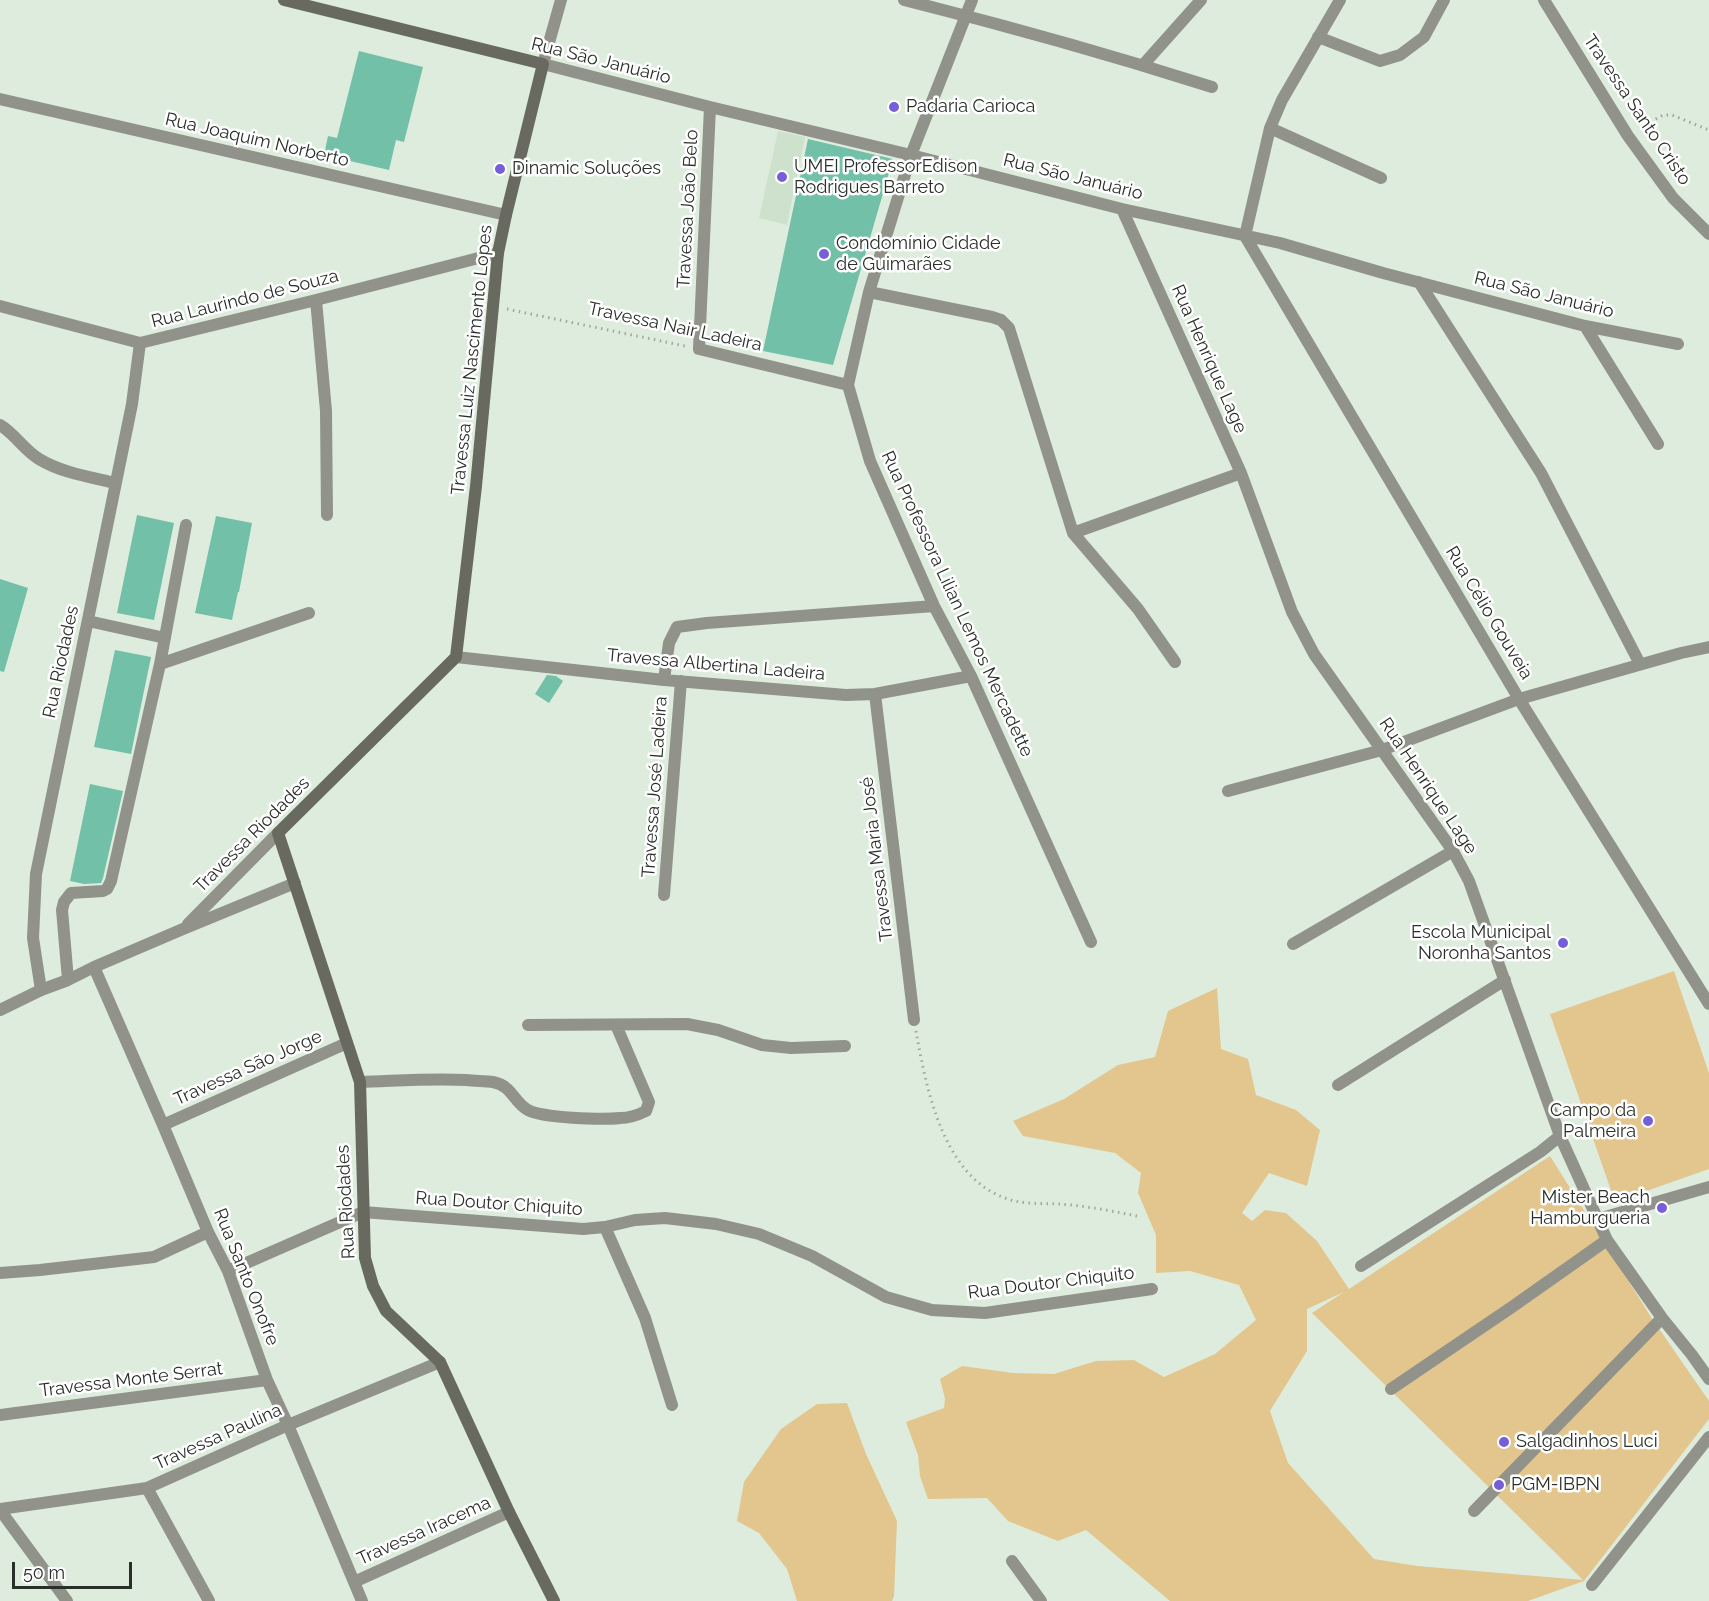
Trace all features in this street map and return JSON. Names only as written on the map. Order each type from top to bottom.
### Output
[{"type":"street","name":"Rua São Januário","points":[[284,0],[1122,209],[1280,243],[1585,326],[1678,344]]},
{"type":"street","name":"Travessa Luiz Nascimento Lopes","points":[[456,657],[476,486],[498,253],[543,64],[561,0]]},
{"type":"street","points":[[904,0],[967,15],[1212,87]]},
{"type":"street","name":"Rua Professora Lilian Lemos Mercadette","points":[[972,0],[911,155],[869,292],[848,385],[870,461],[934,606],[971,676],[1091,942]]},
{"type":"street","points":[[1143,65],[1201,0]]},
{"type":"street","points":[[1245,236],[1270,128],[1282,100],[1340,0]]},
{"type":"street","points":[[1318,37],[1380,61],[1400,55],[1424,37],[1444,0]]},
{"type":"street","name":"Travessa Santo Cristo","points":[[1544,0],[1628,135],[1673,198],[1709,234]]},
{"type":"street","name":"Rua Joaquim Norberto","points":[[0,99],[506,215]]},
{"type":"street","name":"Travessa João Belo","points":[[699,349],[710,107]]},
{"type":"street","points":[[1270,128],[1381,178]]},
{"type":"street","name":"Rua Henrique Lage","points":[[1122,209],[1241,473],[1292,612],[1314,654],[1453,850],[1469,881],[1560,1136],[1607,1240],[1709,1379]]},
{"type":"street","name":"Rua Célio Gouveia","points":[[1245,236],[1519,699],[1709,1004]]},
{"type":"street","name":"Rua Laurindo de Souza","points":[[0,306],[140,343],[498,253]]},
{"type":"street","points":[[1419,282],[1541,474],[1640,664]]},
{"type":"street","points":[[869,292],[992,317],[1001,320],[1009,328],[1073,533],[1138,609],[1175,662]]},
{"type":"street","points":[[316,300],[326,411],[327,515]]},
{"type":"street","points":[[1585,326],[1658,444]]},
{"type":"street","name":"Rua Riodades","points":[[41,990],[33,938],[36,874],[132,404],[140,343]]},
{"type":"street","name":"Travessa Nair Ladeira","points":[[699,349],[848,385]]},
{"type":"street","points":[[0,425],[9,430],[39,459],[64,471],[115,483]]},
{"type":"street","points":[[1073,533],[1241,473]]},
{"type":"street","points":[[68,980],[62,910],[64,902],[71,893],[103,891],[109,886],[160,664],[186,525]]},
{"type":"street","points":[[664,680],[669,643],[677,627],[934,606]]},
{"type":"street","points":[[160,664],[309,614]]},
{"type":"street","points":[[88,621],[165,638]]},
{"type":"street","points":[[1228,791],[1382,750],[1519,699],[1640,664],[1709,647]]},
{"type":"street","name":"Travessa Albertina Ladeira","points":[[456,657],[664,680],[846,695],[875,694],[971,676]]},
{"type":"street","name":"Travessa Riodades","points":[[0,1010],[183,929],[456,657]]},
{"type":"street","name":"Travessa José Ladeira","points":[[664,895],[681,681]]},
{"type":"street","name":"Travessa Maria José","points":[[875,694],[914,1020]]},
{"type":"street","name":"Rua Riodades","points":[[278,833],[360,1082],[365,1258],[373,1286],[386,1311],[440,1362],[509,1512],[555,1601]]},
{"type":"street","points":[[1293,944],[1453,850]]},
{"type":"street","points":[[183,929],[296,883]]},
{"type":"street","name":"Rua Santo Onofre","points":[[94,968],[164,1125],[208,1232],[228,1271],[267,1380],[362,1601]]},
{"type":"street","points":[[1338,1084],[1505,980]]},
{"type":"street","points":[[528,1025],[687,1024],[718,1030],[762,1045],[791,1048],[845,1046]]},
{"type":"street","points":[[360,1082],[439,1079],[492,1082],[509,1089],[527,1110],[537,1113],[583,1118],[621,1118],[638,1115],[646,1111],[649,1102],[616,1025]]},
{"type":"street","name":"Travessa São Jorge","points":[[164,1125],[347,1043]]},
{"type":"street","points":[[1361,1266],[1540,1152],[1560,1136]]},
{"type":"street","points":[[1598,1219],[1709,1187]]},
{"type":"street","points":[[228,1271],[363,1212]]},
{"type":"street","name":"Rua Doutor Chiquito","points":[[363,1212],[583,1229],[635,1220],[665,1218],[716,1224],[759,1234],[812,1257],[886,1297],[932,1310],[985,1313],[1152,1289]]},
{"type":"street","points":[[605,1227],[645,1318],[672,1405]]},
{"type":"street","points":[[0,1273],[154,1257],[208,1232]]},
{"type":"street","points":[[1391,1389],[1607,1240]]},
{"type":"street","points":[[1473,1511],[1662,1317]]},
{"type":"street","name":"Travessa Paulina","points":[[0,1510],[147,1488],[288,1425],[440,1362]]},
{"type":"street","name":"Travessa Monte Serrat","points":[[0,1415],[267,1380]]},
{"type":"street","points":[[1592,1585],[1709,1437]]},
{"type":"street","points":[[147,1488],[210,1601]]},
{"type":"street","points":[[0,1510],[67,1601]]},
{"type":"street","name":"Travessa Iracema","points":[[354,1582],[509,1512]]},
{"type":"street","points":[[1012,1561],[1041,1601]]},
{"type":"path","points":[[1628,135],[1662,115],[1672,115],[1709,130]]},
{"type":"path","name":"Travessa Nair Ladeira","points":[[494,306],[699,349]]},
{"type":"path","points":[[914,1020],[924,1077],[934,1111],[948,1143],[966,1171],[983,1186],[1005,1198],[1023,1202],[1110,1210],[1137,1216]]},
{"type":"shaded area","name":"UMEI ProfessorEdison Rodrigues Barreto","points":[[778,131],[805,137],[787,225],[759,218]]},
{"type":"shaded area","name":"Campo da Palmeira","points":[[1674,971],[1709,1073],[1709,1169],[1615,1202],[1550,1014]]},
{"type":"shaded area","points":[[1217,988],[1221,1049],[1248,1059],[1256,1095],[1296,1110],[1320,1130],[1307,1186],[1269,1173],[1242,1213],[1252,1221],[1265,1210],[1286,1213],[1317,1241],[1349,1289],[1550,1156],[1651,1317],[1709,1401],[1709,1419],[1584,1581],[1528,1601],[1170,1601],[1086,1530],[1058,1541],[1008,1521],[987,1498],[928,1499],[920,1476],[918,1455],[906,1422],[944,1408],[945,1399],[940,1379],[962,1366],[1013,1373],[1054,1374],[1096,1361],[1134,1360],[1164,1377],[1215,1354],[1256,1320],[1239,1285],[1190,1271],[1156,1273],[1156,1235],[1138,1193],[1141,1173],[1115,1153],[1023,1136],[1013,1121],[1064,1099],[1118,1065],[1155,1057],[1168,1011]],"holes":[[[1344,1292],[1312,1313],[1583,1580],[1417,1566],[1374,1559],[1288,1463],[1270,1411],[1307,1351],[1307,1309]]]},
{"type":"shaded area","points":[[847,1403],[866,1454],[897,1521],[894,1596],[892,1601],[797,1601],[787,1569],[759,1533],[737,1521],[744,1482],[781,1429],[817,1404]]},
{"type":"building","points":[[359,51],[423,67],[404,142],[396,140],[389,170],[324,155],[328,136],[337,138]]},
{"type":"building","name":"Condomínio Cidade de Guimarães","points":[[808,139],[893,159],[833,365],[763,351]]},
{"type":"building","points":[[137,515],[174,523],[154,620],[117,613]]},
{"type":"building","points":[[216,516],[252,523],[232,620],[195,613]]},
{"type":"building","points":[[0,579],[28,588],[4,672],[0,671]]},
{"type":"building","points":[[115,650],[151,657],[131,754],[94,747]]},
{"type":"building","points":[[547,675],[556,676],[563,681],[549,703],[535,694]]},
{"type":"building","points":[[90,784],[123,791],[101,883],[84,884],[70,881]]},
{"type":"place","name":"Padaria Carioca","points":[[894,107]]},
{"type":"place","name":"Dinamic Soluções","points":[[500,169]]},
{"type":"place","name":"UMEI ProfessorEdison Rodrigues Barreto","points":[[782,177]]},
{"type":"place","name":"Condomínio Cidade de Guimarães","points":[[824,254]]},
{"type":"place","name":"Escola Municipal Noronha Santos","points":[[1563,943]]},
{"type":"place","name":"Campo da Palmeira","points":[[1648,1121]]},
{"type":"place","name":"Mister Beach Hamburgueria","points":[[1662,1208]]},
{"type":"place","name":"Salgadinhos Luci","points":[[1504,1442]]},
{"type":"place","name":"PGM-IBPN","points":[[1499,1485]]}]
